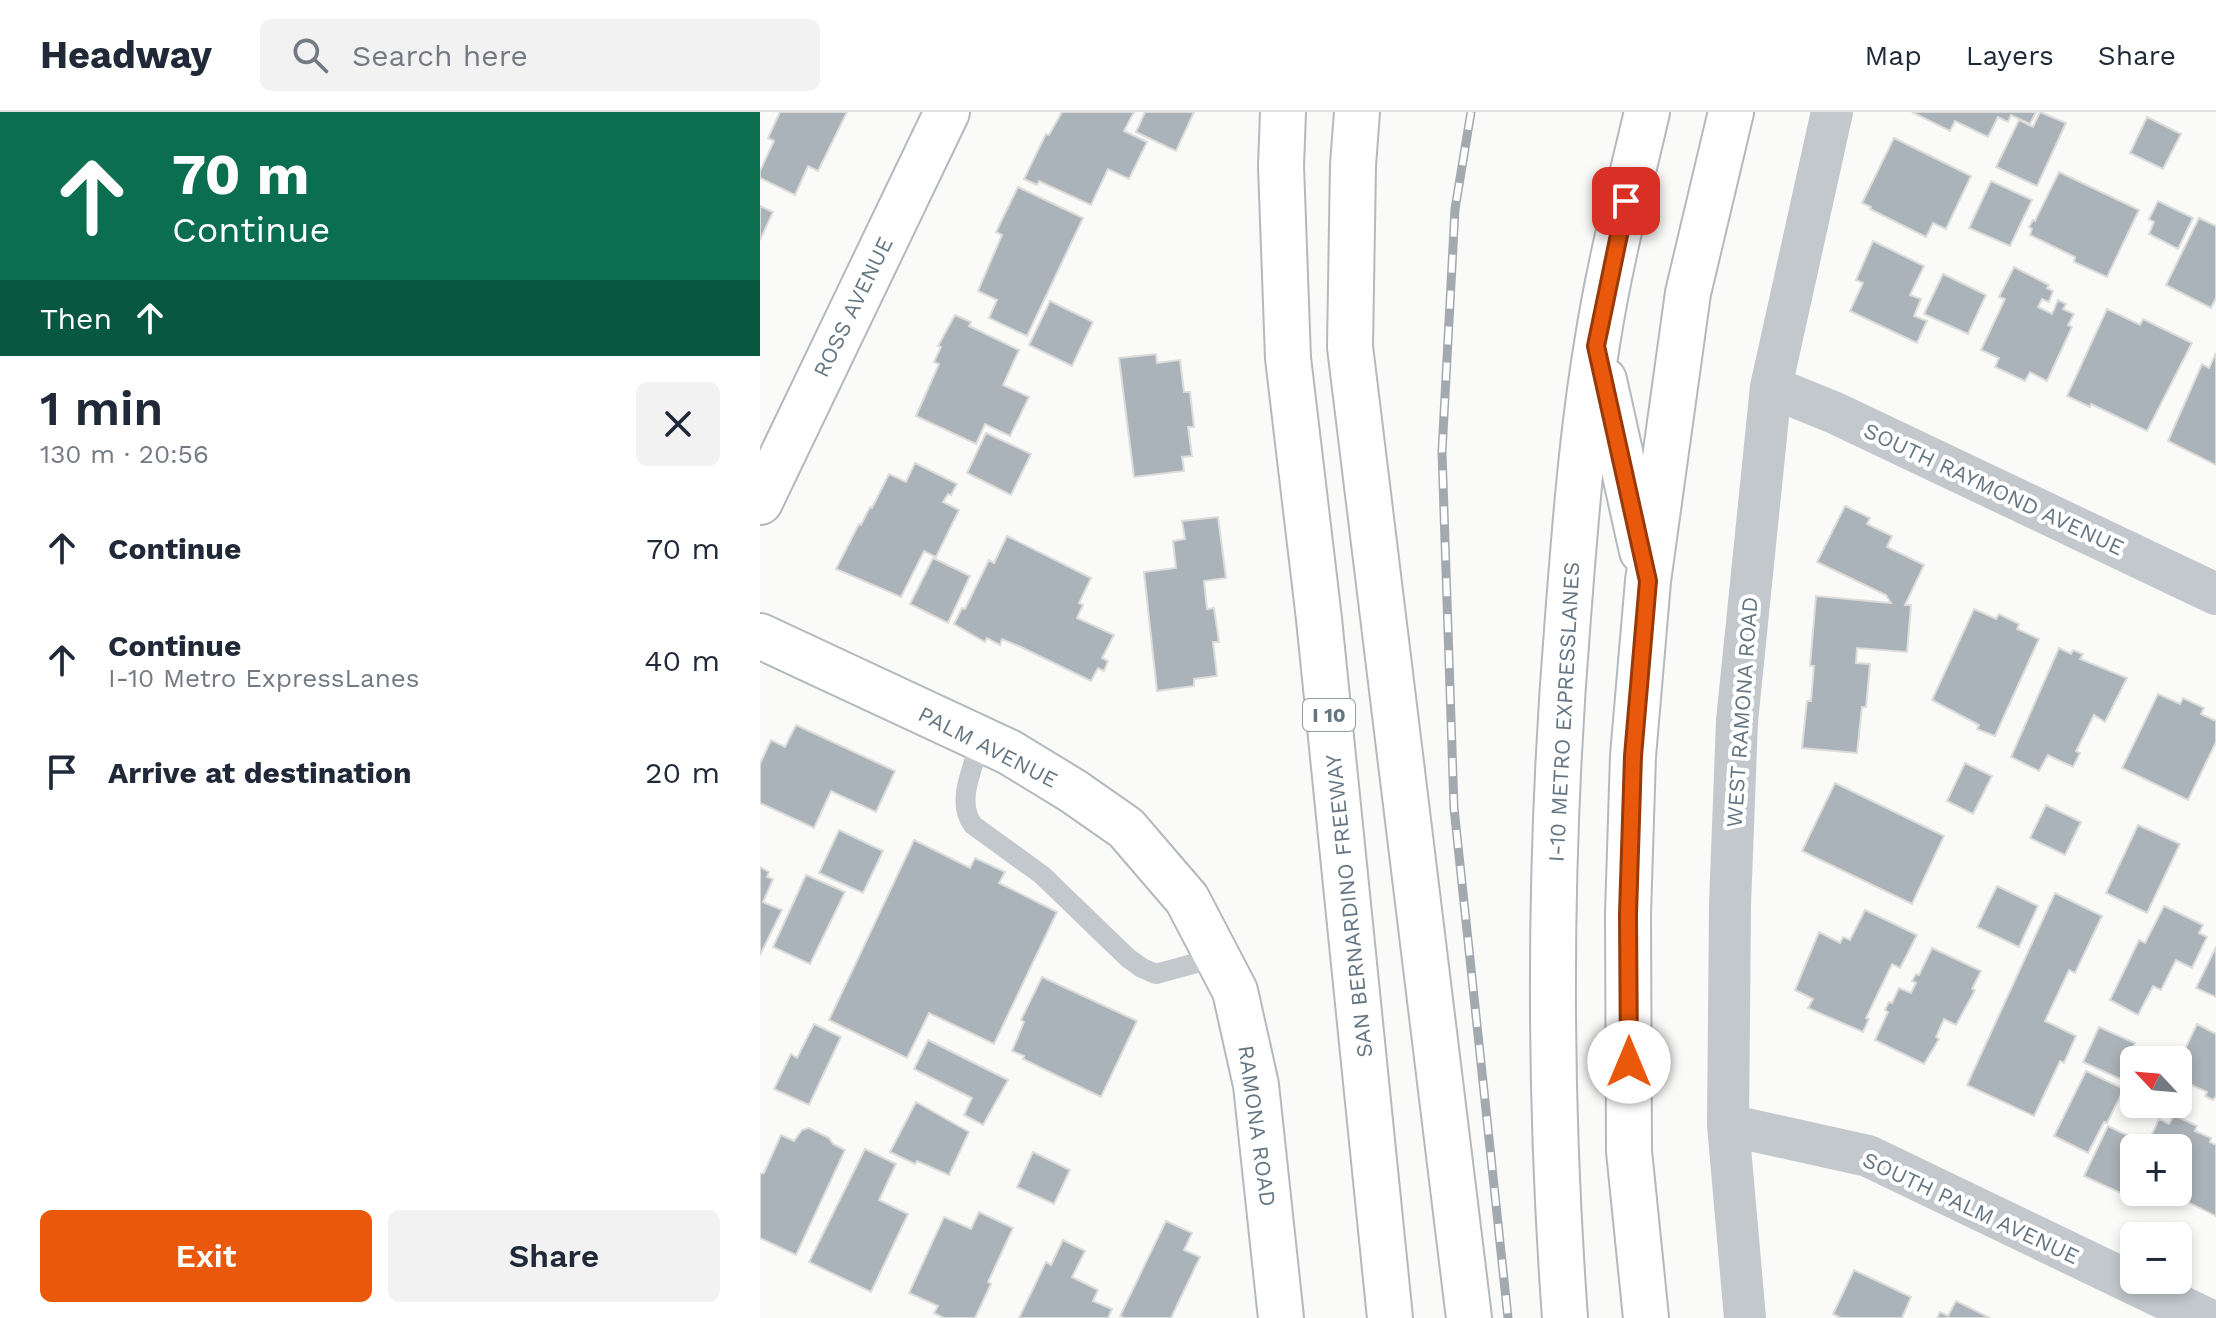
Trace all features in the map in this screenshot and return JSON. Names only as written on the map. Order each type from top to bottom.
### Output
[{"type":"main road","name":"ROSS AVENUE","points":[[760,502],[947,112]]},
{"type":"main road","name":"SAN BERNARDINO FREEWAY","points":[[1283,112],[1281,166],[1288,358],[1319,619],[1390,1318]]},
{"type":"main road","points":[[1357,112],[1353,165],[1350,347],[1469,1318]]},
{"type":"main road","name":"I-10 METRO EXPRESSLANES","points":[[1565,1318],[1552,1056],[1557,751],[1576,518],[1596,346],[1612,260],[1647,112]]},
{"type":"main road","points":[[1646,1318],[1629,1151],[1628,914],[1633,756],[1648,581],[1688,293],[1731,112]]},
{"type":"main road","points":[[1596,346],[1648,581]]},
{"type":"main road","name":"PALM AVENUE","points":[[760,636],[1009,752],[1073,791],[1126,828],[1187,899]]},
{"type":"main road","name":"RAMONA ROAD","points":[[1187,899],[1235,991],[1256,1085],[1281,1318]]},
{"type":"street","name":"WEST RAMONA ROAD","points":[[1745,1318],[1728,1125],[1730,905],[1737,721],[1771,387],[1832,112]]},
{"type":"street","name":"SOUTH RAYMOND AVENUE","points":[[1771,387],[1835,413],[2216,594]]},
{"type":"street","name":"SOUTH PALM AVENUE","points":[[1728,1125],[1868,1156],[2205,1318]]},
{"type":"lane","points":[[981,740],[964,801],[965,815],[973,825],[1042,875],[1142,968],[1156,974],[1218,957]]},
{"type":"building","points":[[780,112],[847,112],[818,171],[808,166],[795,195],[760,178],[760,171],[774,141],[768,138]]},
{"type":"building","points":[[1062,112],[1134,112],[1124,131],[1147,142],[1129,179],[1108,169],[1091,205],[1039,181],[1037,185],[1024,179],[1046,134],[1049,135]]},
{"type":"building","points":[[1145,112],[1194,112],[1176,151],[1136,132]]},
{"type":"building","points":[[1912,112],[2036,112],[2030,124],[2011,115],[2008,122],[1998,117],[1988,137],[1955,121],[1950,131]]},
{"type":"building","points":[[2040,112],[2066,123],[2037,186],[1996,167],[2019,120],[2033,127]]},
{"type":"building","points":[[2147,117],[2181,134],[2163,169],[2130,153]]},
{"type":"building","points":[[1894,138],[1971,176],[1946,229],[1933,223],[1926,237],[1862,203]]},
{"type":"building","points":[[2059,172],[2139,210],[2107,277],[2074,262],[2075,257],[2030,235],[2032,229],[2029,227]]},
{"type":"building","points":[[1991,181],[2032,200],[2010,246],[1969,228]]},
{"type":"building","points":[[1018,187],[1083,218],[1027,336],[989,318],[997,300],[978,291],[1002,235],[996,232]]},
{"type":"building","points":[[2158,201],[2193,218],[2178,249],[2149,234],[2154,222],[2149,219]]},
{"type":"building","points":[[760,206],[773,212],[760,240]]},
{"type":"building","points":[[2199,218],[2216,226],[2216,298],[2211,308],[2166,285]]},
{"type":"building","points":[[1873,241],[1924,266],[1910,295],[1921,299],[1914,316],[1927,321],[1917,343],[1850,311],[1863,283],[1856,280]]},
{"type":"building","points":[[2014,267],[2049,285],[2047,288],[2053,291],[2049,302],[2042,299],[2038,307],[2052,314],[2058,300],[2066,304],[2063,309],[2074,314],[2068,325],[2072,327],[2047,381],[2030,372],[2025,381],[1995,367],[1999,358],[1981,350],[2005,299],[1999,297]]},
{"type":"building","points":[[1943,274],[1986,295],[1968,334],[1924,314]]},
{"type":"building","points":[[1050,301],[1093,322],[1072,366],[1029,345]]},
{"type":"building","points":[[2107,309],[2140,325],[2143,319],[2192,343],[2147,431],[2067,396]]},
{"type":"building","points":[[955,315],[971,322],[969,326],[1019,350],[1003,385],[1029,397],[1010,436],[985,424],[976,444],[916,416],[939,364],[934,362],[941,347],[938,346]]},
{"type":"building","points":[[2216,353],[2216,465],[2168,441],[2202,364],[2209,368]]},
{"type":"building","points":[[1156,354],[1157,363],[1180,360],[1184,392],[1190,392],[1194,427],[1188,427],[1192,456],[1182,457],[1184,471],[1134,477],[1119,358]]},
{"type":"building","points":[[986,433],[1031,454],[1011,495],[967,473]]},
{"type":"building","points":[[915,463],[957,484],[943,502],[959,510],[936,557],[924,551],[901,597],[836,569],[889,474],[906,482]]},
{"type":"building","points":[[1845,506],[1870,518],[1867,524],[1892,536],[1887,547],[1924,565],[1905,605],[1911,605],[1907,652],[1857,648],[1856,663],[1870,664],[1857,753],[1802,748],[1807,701],[1811,701],[1814,666],[1810,666],[1816,596],[1891,603],[1886,595],[1817,562]]},
{"type":"building","points":[[1218,517],[1226,578],[1204,581],[1207,609],[1214,608],[1219,642],[1213,642],[1217,676],[1194,679],[1194,686],[1157,691],[1144,572],[1176,568],[1173,541],[1185,539],[1182,521]]},
{"type":"building","points":[[1007,536],[1091,578],[1079,603],[1083,605],[1077,618],[1114,635],[1102,658],[1108,661],[1104,671],[1098,668],[1091,681],[1002,639],[1000,645],[987,638],[985,642],[954,624],[962,608],[965,609],[989,560],[994,563]]},
{"type":"building","points":[[933,558],[970,576],[948,623],[910,604]]},
{"type":"building","points":[[1974,609],[1996,619],[1999,614],[2019,624],[2017,629],[2039,639],[1995,736],[1977,729],[1979,725],[1932,700]]},
{"type":"building","points":[[2059,648],[2071,654],[2073,650],[2083,654],[2080,659],[2127,678],[2105,722],[2094,715],[2076,751],[2080,753],[2073,767],[2048,755],[2039,771],[2011,757]]},
{"type":"building","points":[[2158,694],[2180,704],[2183,698],[2204,708],[2201,714],[2216,721],[2216,742],[2188,800],[2122,768]]},
{"type":"building","points":[[796,725],[895,771],[876,812],[831,791],[814,828],[760,803],[760,764],[771,740],[785,747]]},
{"type":"building","points":[[1965,763],[1992,776],[1973,814],[1947,801]]},
{"type":"building","points":[[1835,783],[1944,836],[1912,904],[1802,851]]},
{"type":"building","points":[[2046,805],[2081,822],[2065,855],[2030,838]]},
{"type":"building","points":[[2138,825],[2180,844],[2147,913],[2106,893]]},
{"type":"building","points":[[839,830],[883,851],[863,893],[819,873]]},
{"type":"building","points":[[914,840],[970,868],[975,858],[1005,872],[999,883],[1057,912],[994,1044],[929,1013],[907,1058],[829,1020]]},
{"type":"building","points":[[760,867],[769,872],[767,877],[773,879],[763,902],[782,910],[760,955]]},
{"type":"building","points":[[806,875],[845,892],[810,964],[773,947]]},
{"type":"building","points":[[1997,886],[2038,906],[2019,947],[1977,927]]},
{"type":"building","points":[[2055,893],[2102,916],[2075,973],[2069,970],[2045,1021],[2076,1036],[2064,1063],[2060,1061],[2034,1116],[1967,1085]]},
{"type":"building","points":[[2164,906],[2203,925],[2199,933],[2207,937],[2192,968],[2176,960],[2161,990],[2153,986],[2138,1015],[2110,1000],[2139,940],[2145,943]]},
{"type":"building","points":[[1865,910],[1917,935],[1900,968],[1892,964],[1866,1018],[1869,1019],[1863,1032],[1808,1008],[1813,999],[1795,990],[1819,932],[1840,943],[1843,937],[1850,940]]},
{"type":"building","points":[[2216,947],[2216,997],[2196,988]]},
{"type":"building","points":[[1932,948],[1981,971],[1972,989],[1975,990],[1956,1025],[1944,1019],[1936,1037],[1939,1039],[1924,1064],[1875,1040],[1888,1012],[1885,1010],[1889,1002],[1892,1003],[1899,988],[1911,993],[1916,983],[1912,981],[1916,974],[1919,975]]},
{"type":"building","points":[[1042,977],[1137,1021],[1101,1097],[1012,1051],[1024,1022],[1021,1020]]},
{"type":"building","points":[[814,1024],[841,1037],[809,1105],[774,1089],[791,1054],[797,1058]]},
{"type":"building","points":[[2197,1024],[2216,1034],[2216,1096],[2213,1100],[2205,1096],[2207,1092],[2192,1085],[2192,1046],[2187,1046]]},
{"type":"building","points":[[2099,1027],[2135,1043],[2134,1046],[2120,1046],[2120,1079],[2083,1062]]},
{"type":"building","points":[[928,1040],[1008,1080],[983,1125],[964,1115],[972,1098],[914,1069]]},
{"type":"building","points":[[2086,1071],[2120,1087],[2120,1097],[2088,1153],[2054,1136]]},
{"type":"building","points":[[916,1102],[969,1132],[949,1175],[890,1152]]},
{"type":"building","points":[[2172,1118],[2180,1118],[2197,1126],[2195,1131],[2211,1138],[2210,1142],[2216,1145],[2216,1216],[2192,1204],[2192,1134],[2152,1134],[2159,1119],[2169,1124]]},
{"type":"building","points":[[2108,1126],[2124,1134],[2120,1134],[2120,1193],[2084,1176]]},
{"type":"building","points":[[809,1128],[845,1150],[796,1255],[760,1238],[760,1174],[764,1173],[781,1135],[794,1141],[802,1130]]},
{"type":"building","points":[[865,1149],[896,1164],[879,1200],[908,1214],[871,1292],[809,1262]]},
{"type":"building","points":[[1033,1152],[1070,1170],[1054,1204],[1017,1187]]},
{"type":"building","points":[[979,1212],[1013,1228],[975,1318],[944,1318],[934,1313],[938,1306],[909,1293],[944,1217],[971,1229]]},
{"type":"building","points":[[1166,1221],[1192,1233],[1184,1250],[1200,1257],[1171,1318],[1124,1318],[1120,1316]]},
{"type":"building","points":[[1063,1240],[1085,1251],[1072,1277],[1098,1290],[1093,1301],[1112,1309],[1108,1318],[1019,1318],[1046,1262],[1051,1265]]},
{"type":"building","points":[[1854,1270],[1911,1297],[1902,1318],[1841,1318],[1833,1314]]},
{"type":"building","points":[[1956,1301],[1990,1318],[1937,1318],[1940,1312],[1948,1316]]},
{"type":"railway","points":[[1471,112],[1455,209],[1442,452],[1454,808],[1508,1318]]},
{"type":"route","points":[[1626,201],[1596,346],[1648,581],[1633,756],[1628,914],[1629,1062]]}]
